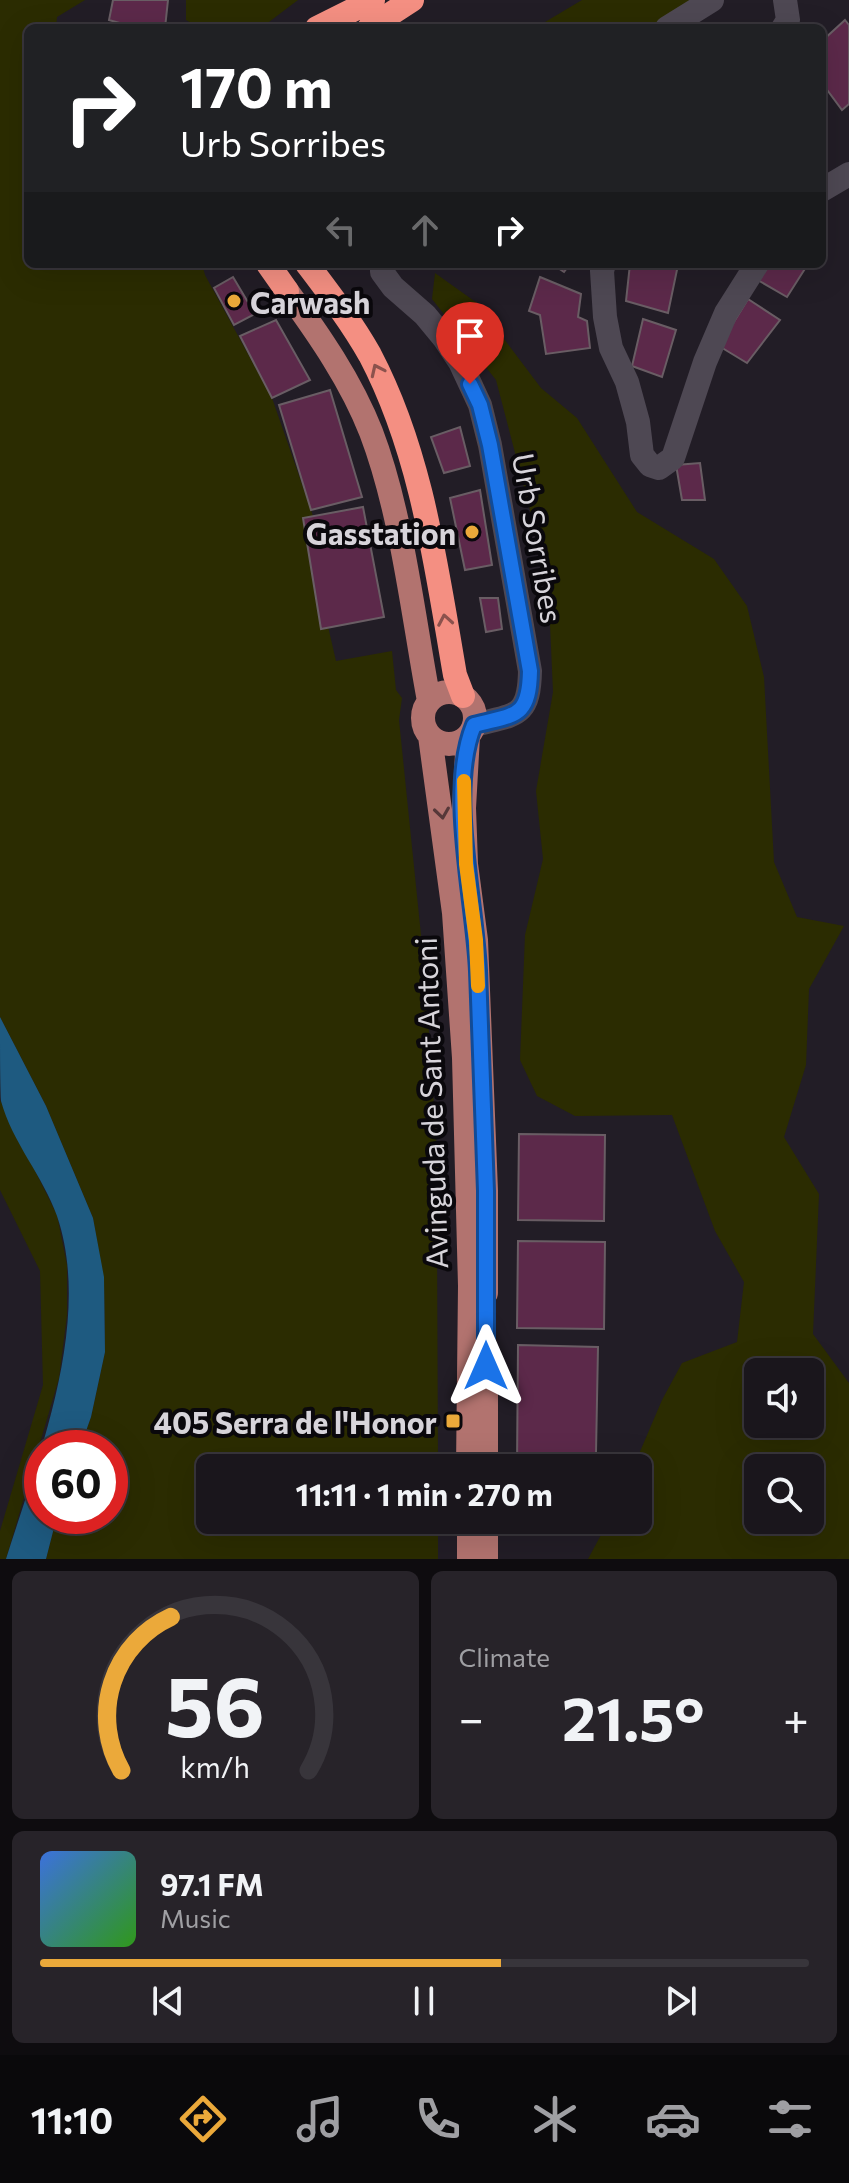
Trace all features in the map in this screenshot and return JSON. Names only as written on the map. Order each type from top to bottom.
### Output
[{"type":"highway","points":[[325,24],[373,0]]},
{"type":"highway","points":[[375,24],[412,0]]},
{"type":"highway","points":[[271,268],[287,291]]},
{"type":"highway","points":[[310,268],[369,354],[405,437],[424,506],[455,675],[463,696]]},
{"type":"main road","points":[[287,291],[347,382],[371,432],[392,501],[429,701],[423,719],[430,736],[449,744],[471,731],[474,712],[463,696],[445,692],[429,701]]},
{"type":"main road","name":"Avinguda de Sant Antoni","points":[[471,731],[464,794],[466,864],[476,940],[486,1191],[486,1454]]},
{"type":"main road","name":"Avinguda de Sant Antoni","points":[[430,736],[454,913],[464,1058],[470,1286],[468,1454]]},
{"type":"main road","points":[[469,1534],[469,1559]]},
{"type":"main road","points":[[486,1534],[486,1559]]},
{"type":"street","points":[[673,24],[712,0]]},
{"type":"street","points":[[785,0],[788,20],[786,24]]},
{"type":"street","points":[[826,188],[849,174]]},
{"type":"street","name":"Urb Sorribes","points":[[382,268],[393,287],[425,315],[460,362],[480,405],[490,445],[530,671],[528,698],[514,715],[471,731]]},
{"type":"street","points":[[604,268],[605,317],[611,348],[627,382],[638,422],[642,455],[650,465],[659,468],[673,458],[705,362],[726,313],[754,268]]},
{"type":"shaded area","points":[[0,0],[85,0],[57,17],[56,24],[24,24],[24,268],[203,268],[272,398],[311,510],[313,516],[303,518],[336,661],[392,651],[396,690],[402,698],[399,720],[425,974],[440,1196],[437,1233],[438,1454],[196,1454],[196,1534],[438,1534],[438,1559],[46,1559],[52,1534],[128,1534],[128,1430],[86,1430],[105,1352],[104,1282],[93,1218],[46,1106],[0,1017]]},
{"type":"shaded area","points":[[186,0],[298,0],[266,24],[193,24],[186,20]]},
{"type":"shaded area","points":[[582,0],[707,0],[657,24],[542,24]]},
{"type":"shaded area","points":[[435,273],[477,303],[541,388],[577,418],[637,512],[714,559],[747,606],[764,677],[774,862],[797,917],[844,926],[809,989],[806,1065],[784,1137],[819,1194],[813,1334],[849,1383],[849,1559],[588,1559],[601,1534],[652,1534],[652,1454],[639,1454],[682,1363],[737,1342],[744,1282],[715,1231],[672,1115],[575,1116],[537,1096],[520,1060],[525,935],[543,859],[536,791],[553,692],[548,579],[496,380],[432,299]]},
{"type":"shaded area","points":[[0,1100],[57,1215],[67,1265],[67,1315],[59,1378],[44,1430],[30,1430],[43,1385],[40,1271],[0,1190]]},
{"type":"shaded area","points":[[24,1450],[24,1498],[6,1559],[0,1559],[0,1531]]},
{"type":"water","points":[[0,1017],[46,1106],[93,1218],[104,1277],[105,1352],[86,1430],[47,1430],[65,1344],[69,1300],[66,1257],[51,1201],[12,1131],[1,1101]]},
{"type":"water","points":[[24,1504],[24,1534],[52,1534],[46,1559],[6,1559]]},
{"type":"building","points":[[113,0],[168,0],[165,24],[123,24],[109,20]]},
{"type":"building","points":[[845,20],[849,25],[849,104],[842,110],[826,88],[826,37]]},
{"type":"building","points":[[630,268],[677,268],[668,313],[626,301]]},
{"type":"building","points":[[763,268],[805,268],[787,297],[756,279]]},
{"type":"building","name":"Carwash","points":[[233,277],[255,314],[234,325],[214,288]]},
{"type":"building","points":[[540,277],[581,294],[578,317],[587,321],[590,348],[546,354],[540,315],[529,311]]},
{"type":"building","points":[[748,299],[780,320],[747,363],[719,346]]},
{"type":"building","points":[[643,319],[676,330],[662,377],[632,366]]},
{"type":"building","points":[[276,320],[310,380],[272,398],[240,336]]},
{"type":"building","points":[[330,390],[362,497],[311,510],[279,405]]},
{"type":"building","points":[[460,427],[470,466],[444,473],[431,437]]},
{"type":"building","points":[[700,463],[705,500],[682,500],[676,465]]},
{"type":"building","name":"Gasstation","points":[[480,490],[492,565],[465,570],[450,498]]},
{"type":"building","points":[[363,507],[384,617],[321,629],[303,518]]},
{"type":"building","points":[[480,598],[498,598],[502,629],[486,632]]},
{"type":"building","points":[[519,1134],[605,1135],[604,1221],[518,1220]]},
{"type":"building","points":[[518,1241],[605,1242],[604,1329],[517,1328]]},
{"type":"building","points":[[518,1345],[598,1347],[596,1453],[517,1454]]},
{"type":"slow traffic","points":[[464,781],[466,864],[476,940],[478,986]]},
{"type":"place","name":"Carwash","points":[[234,301]]},
{"type":"place","name":"Gasstation","points":[[472,532]]},
{"type":"place","name":"405 Serra de l'Honor","points":[[453,1421]]},
{"type":"route","points":[[470,384],[480,405],[490,445],[530,671],[528,698],[520,711],[474,725],[468,736],[464,779],[466,864],[478,971],[486,1191],[486,1366]]}]
